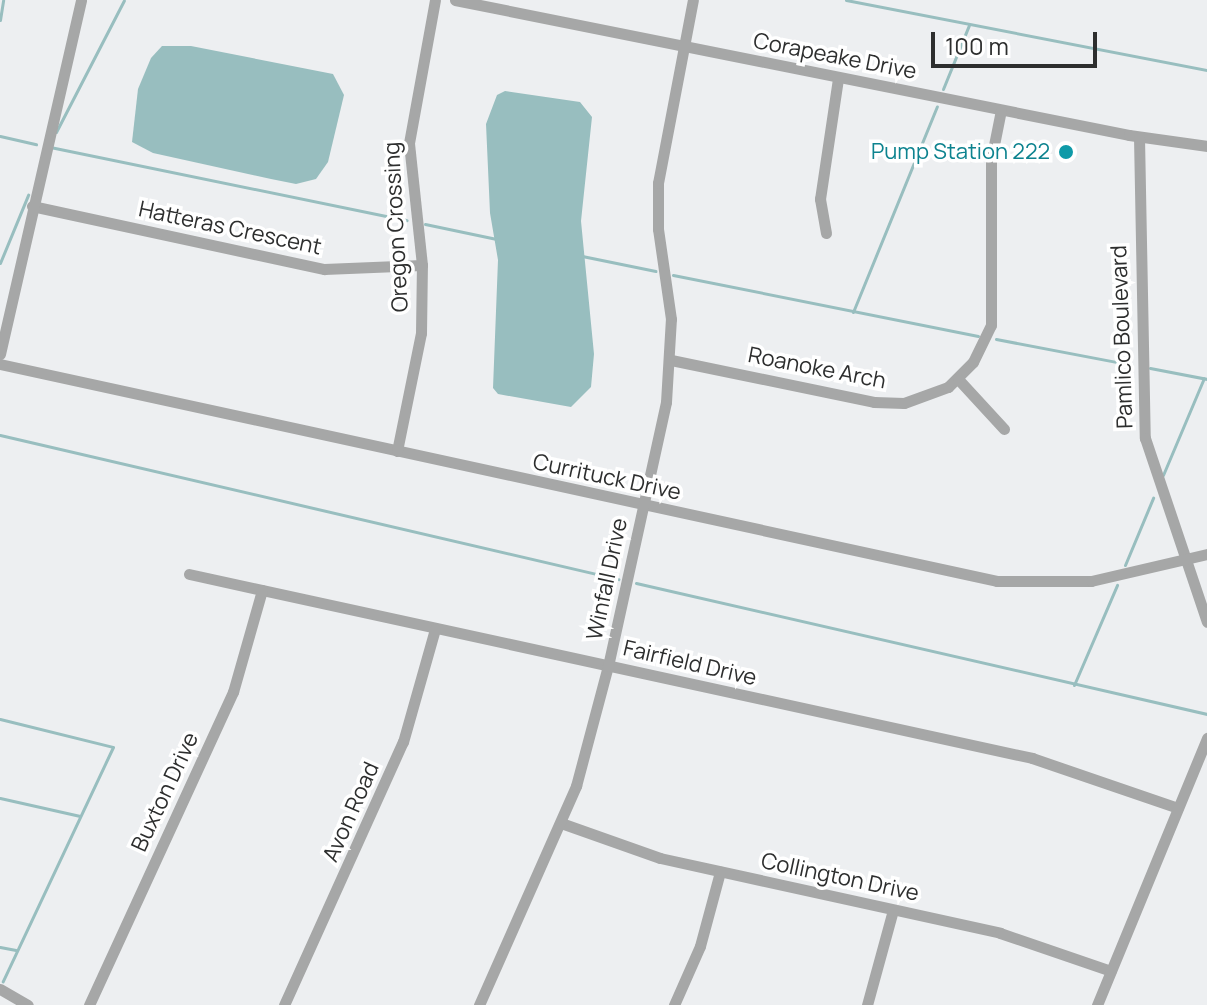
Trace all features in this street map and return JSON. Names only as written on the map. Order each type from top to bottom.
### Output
[{"type":"street","points":[[0,354],[81,0]]},
{"type":"street","name":"Oregon Crossing","points":[[397,451],[421,333],[422,265],[409,143],[435,0]]},
{"type":"street","name":"Corapeake Drive","points":[[455,0],[1139,137],[1207,146]]},
{"type":"street","name":"Winfall Drive","points":[[479,1005],[561,823],[608,666],[643,505],[671,360],[658,183],[693,0]]},
{"type":"street","points":[[826,233],[820,199],[838,78]]},
{"type":"street","name":"Roanoke Arch","points":[[671,360],[892,404],[921,400],[958,379],[980,353],[991,325],[991,160],[1001,110]]},
{"type":"street","name":"Pamlico Boulevard","points":[[1139,137],[1145,438],[1207,622]]},
{"type":"street","name":"Hatteras Crescent","points":[[32,206],[324,269],[422,265]]},
{"type":"street","name":"Currituck Drive","points":[[0,364],[643,505],[1022,584],[1091,581],[1207,554]]},
{"type":"street","points":[[958,379],[1004,429]]},
{"type":"street","name":"Fairfield Drive","points":[[189,574],[1032,758],[1178,808]]},
{"type":"street","name":"Buxton Drive","points":[[89,1005],[233,692],[262,590]]},
{"type":"street","name":"Avon Road","points":[[284,1005],[403,742],[435,629]]},
{"type":"street","points":[[1097,1005],[1207,738]]},
{"type":"street","name":"Collington Drive","points":[[561,823],[660,858],[1042,945],[1111,971]]},
{"type":"street","points":[[674,1005],[700,946],[720,872]]},
{"type":"street","points":[[867,1005],[893,910]]},
{"type":"street","points":[[0,989],[28,1005]]},
{"type":"water","points":[[162,46],[191,46],[333,74],[344,95],[328,162],[316,179],[296,184],[271,179],[153,153],[132,142],[138,89],[151,58]]},
{"type":"water","points":[[505,91],[580,102],[592,117],[581,221],[594,354],[591,387],[571,407],[498,394],[493,388],[498,260],[490,213],[486,124],[497,95]]},
{"type":"waterway","points":[[0,20],[3,0]]},
{"type":"waterway","points":[[56,132],[124,0]]},
{"type":"waterway","points":[[846,0],[1207,70]]},
{"type":"waterway","points":[[943,89],[969,25]]},
{"type":"waterway","points":[[853,312],[937,106]]},
{"type":"waterway","points":[[0,136],[36,144]]},
{"type":"waterway","points":[[50,147],[407,220]]},
{"type":"waterway","points":[[0,263],[28,195]]},
{"type":"waterway","points":[[425,224],[496,239]]},
{"type":"waterway","points":[[582,256],[655,271]]},
{"type":"waterway","points":[[673,275],[978,336]]},
{"type":"waterway","points":[[996,339],[1132,365]]},
{"type":"waterway","points":[[1150,368],[1207,379]]},
{"type":"waterway","points":[[1163,475],[1204,378]]},
{"type":"waterway","points":[[0,435],[618,579]]},
{"type":"waterway","points":[[1125,565],[1153,498]]},
{"type":"waterway","points":[[636,583],[1207,714]]},
{"type":"waterway","points":[[1074,685],[1117,585]]},
{"type":"waterway","points":[[0,719],[113,747],[3,981]]},
{"type":"waterway","points":[[0,798],[80,816]]},
{"type":"waterway","points":[[0,947],[16,950]]},
{"type":"place","name":"Pump Station 222","points":[[1066,152]]}]
